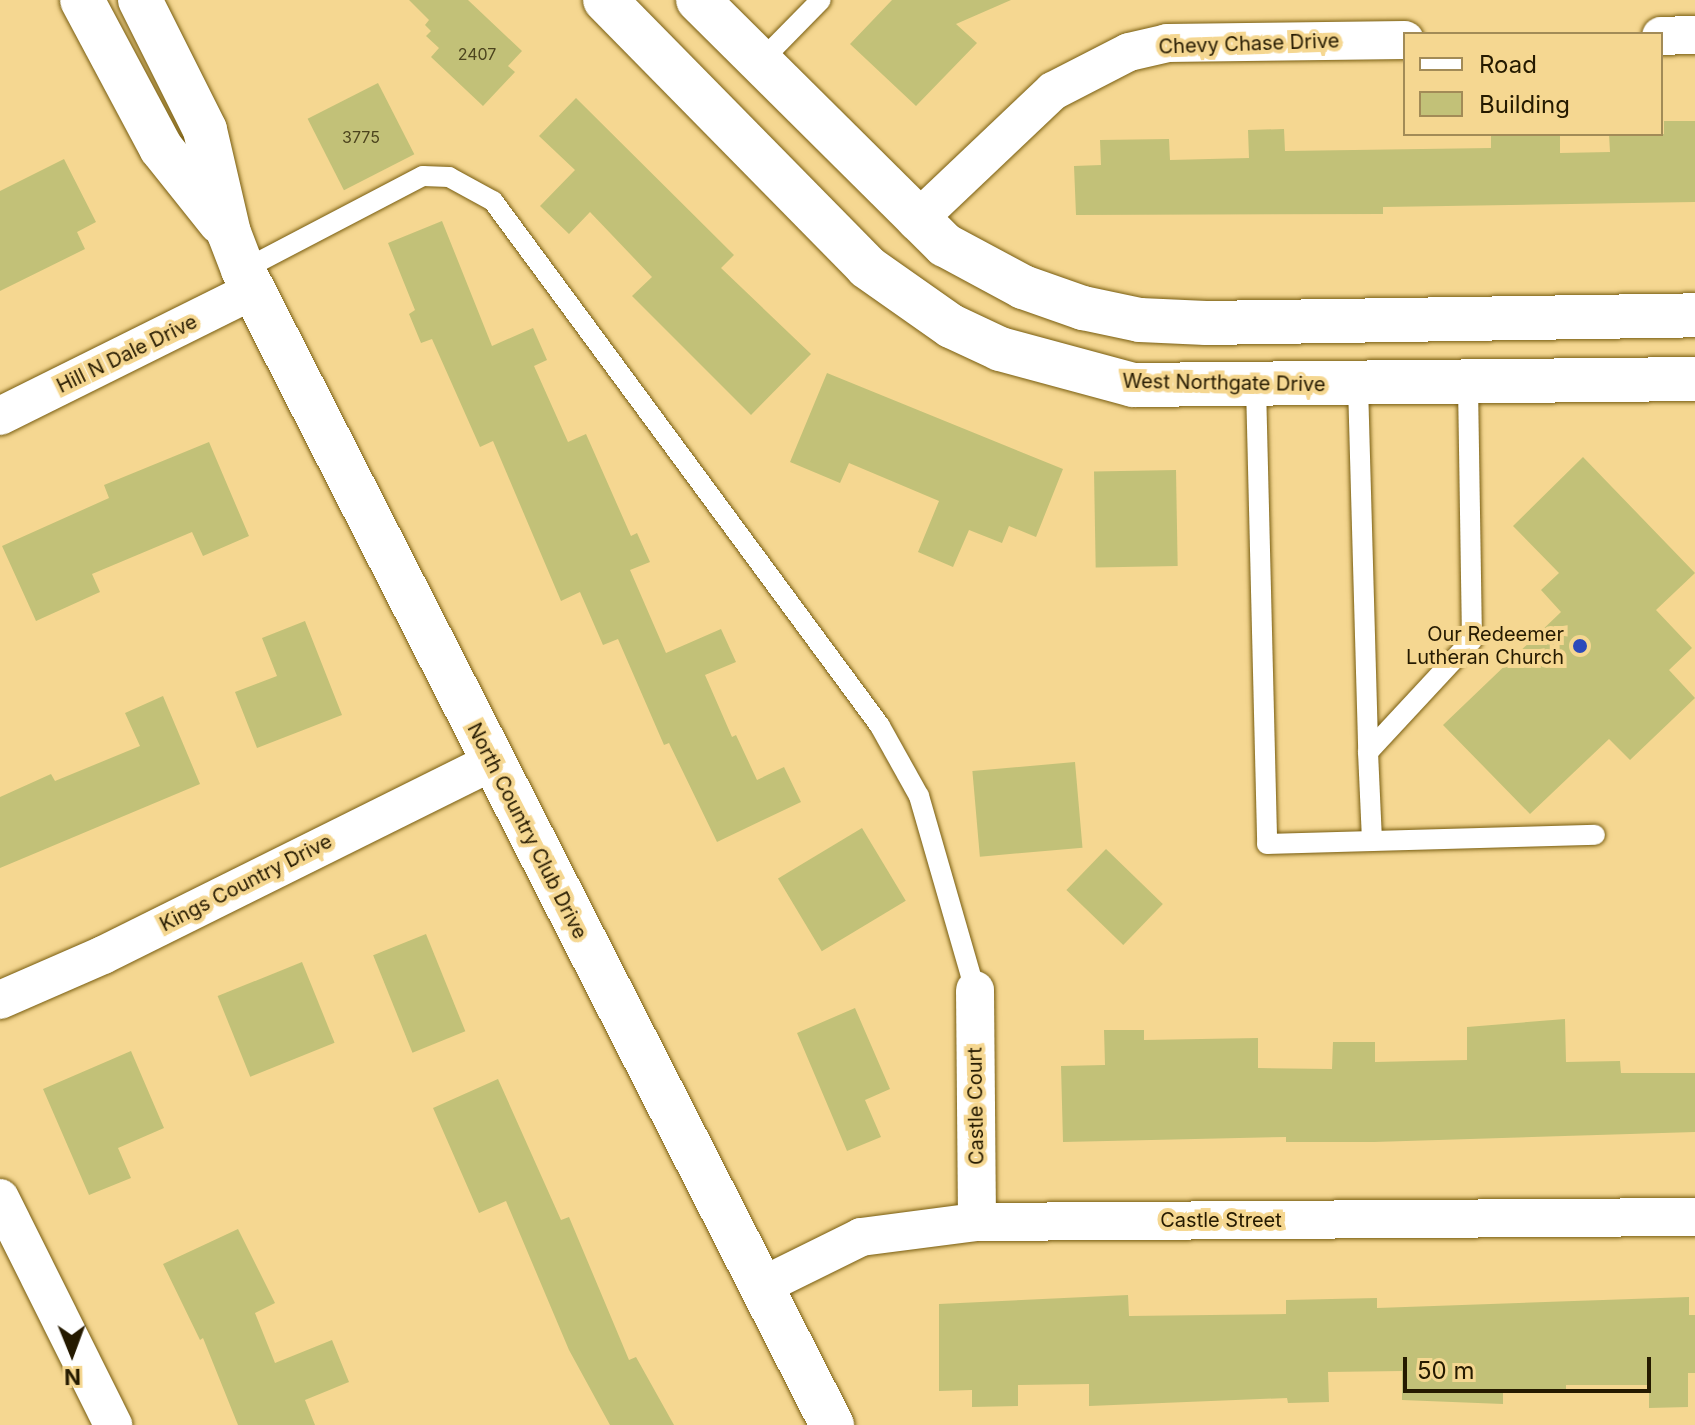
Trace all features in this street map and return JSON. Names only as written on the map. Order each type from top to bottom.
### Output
[{"type":"main road","name":"North Country Club Drive","points":[[82,0],[161,148],[242,265],[491,762],[832,1425]]},
{"type":"main road","name":"North Country Club Drive","points":[[140,0],[205,130],[242,265]]},
{"type":"main road","name":"West Northgate Drive","points":[[605,0],[867,267],[951,326],[1047,364],[1133,385],[1270,386],[1695,379]]},
{"type":"main road","points":[[698,0],[916,221],[975,264],[1083,308],[1140,320],[1280,322],[1695,315]]},
{"type":"main road","points":[[1270,386],[1280,322]]},
{"type":"street","points":[[1663,36],[1695,35]]},
{"type":"street","name":"Chevy Chase Drive","points":[[916,221],[1053,91],[1129,52],[1167,43],[1403,40]]},
{"type":"street","name":"Hill N Dale Drive","points":[[0,416],[242,265]]},
{"type":"street","name":"Kings Country Drive","points":[[0,1000],[103,955],[491,762]]},
{"type":"street","name":"Castle Court","points":[[975,990],[977,1222]]},
{"type":"street","points":[[0,1198],[113,1425]]},
{"type":"street","name":"Castle Street","points":[[760,1287],[861,1237],[977,1222],[1695,1217]]},
{"type":"lane","points":[[759,63],[821,0]]},
{"type":"lane","points":[[242,265],[423,176],[449,177],[493,201],[880,726],[919,796],[975,990]]},
{"type":"lane","points":[[1368,752],[1472,640],[1468,383]]},
{"type":"lane","points":[[1358,385],[1372,841]]},
{"type":"lane","points":[[1270,386],[1267,844],[1595,835]]},
{"type":"building","points":[[409,0],[468,0],[522,51],[508,66],[515,72],[483,106],[431,57],[439,48],[426,36],[431,31],[425,25],[429,20]]},
{"type":"building","points":[[892,0],[1011,0],[956,24],[977,43],[916,106],[850,44]]},
{"type":"building","points":[[378,83],[414,154],[344,190],[308,119]]},
{"type":"building","points":[[576,98],[734,255],[721,268],[811,354],[751,415],[632,296],[652,277],[590,212],[569,234],[540,206],[575,170],[539,136]]},
{"type":"building","points":[[1664,121],[1695,121],[1695,202],[1383,207],[1383,214],[1076,215],[1074,166],[1101,165],[1100,140],[1169,139],[1170,160],[1249,158],[1248,130],[1284,129],[1285,151],[1491,148],[1491,136],[1560,136],[1560,153],[1610,152],[1609,136],[1664,134]]},
{"type":"building","points":[[64,159],[96,222],[77,232],[85,249],[0,291],[0,191]]},
{"type":"building","points":[[442,221],[492,346],[533,328],[547,360],[534,366],[568,442],[586,434],[631,536],[637,533],[650,562],[630,570],[666,653],[721,629],[736,662],[705,675],[732,737],[736,735],[757,780],[784,767],[801,802],[717,842],[669,743],[664,745],[618,639],[603,645],[580,592],[561,601],[493,441],[480,447],[432,339],[421,343],[409,314],[415,310],[388,243]]},
{"type":"building","points":[[827,373],[1063,469],[1036,537],[1009,526],[1002,543],[969,530],[953,567],[918,552],[939,501],[849,463],[840,483],[790,462]]},
{"type":"building","points":[[209,442],[249,536],[203,556],[192,532],[92,574],[100,592],[36,621],[2,546],[109,498],[104,485]]},
{"type":"building","points":[[1583,457],[1695,573],[1656,610],[1692,648],[1669,670],[1695,698],[1630,760],[1609,739],[1530,814],[1443,725],[1561,612],[1541,590],[1559,573],[1513,526]]},
{"type":"building","points":[[1176,470],[1178,566],[1096,567],[1094,471]]},
{"type":"building","points":[[305,621],[342,715],[257,748],[235,692],[277,676],[262,638]]},
{"type":"building","points":[[163,696],[200,784],[0,868],[0,797],[51,774],[55,781],[140,746],[125,713]]},
{"type":"building","points":[[1075,762],[1082,848],[980,857],[972,771]]},
{"type":"building","points":[[862,828],[906,901],[822,951],[778,878]]},
{"type":"building","points":[[1106,849],[1163,904],[1123,945],[1066,890]]},
{"type":"building","points":[[426,934],[465,1031],[412,1053],[373,955]]},
{"type":"building","points":[[302,962],[335,1043],[250,1077],[218,996]]},
{"type":"building","points":[[855,1008],[890,1089],[865,1100],[881,1137],[847,1151],[797,1033]]},
{"type":"building","points":[[1565,1019],[1566,1062],[1620,1061],[1621,1073],[1695,1073],[1695,1132],[1374,1142],[1286,1142],[1286,1137],[1063,1142],[1061,1066],[1105,1065],[1104,1030],[1144,1030],[1144,1040],[1258,1038],[1258,1068],[1332,1069],[1333,1042],[1375,1042],[1375,1062],[1467,1060],[1467,1027]]},
{"type":"building","points":[[131,1051],[164,1128],[118,1148],[131,1178],[89,1195],[43,1089]]},
{"type":"building","points":[[498,1079],[561,1220],[569,1217],[629,1360],[636,1357],[674,1425],[610,1425],[569,1350],[506,1201],[479,1213],[433,1108]]},
{"type":"building","points":[[238,1229],[275,1303],[255,1313],[275,1363],[332,1340],[349,1382],[305,1400],[315,1425],[238,1425],[203,1338],[200,1340],[163,1264]]},
{"type":"building","points":[[1128,1295],[1129,1316],[1286,1314],[1286,1300],[1377,1298],[1377,1308],[1689,1297],[1689,1315],[1695,1315],[1695,1373],[1688,1373],[1688,1407],[1649,1408],[1649,1385],[1566,1385],[1566,1392],[1503,1392],[1503,1404],[1402,1400],[1402,1371],[1328,1372],[1329,1402],[1288,1403],[1287,1398],[1089,1406],[1089,1384],[1018,1385],[1018,1406],[972,1407],[972,1390],[939,1391],[939,1304]]},
{"type":"place","name":"Our Redeemer Lutheran Church","points":[[1580,646]]}]
